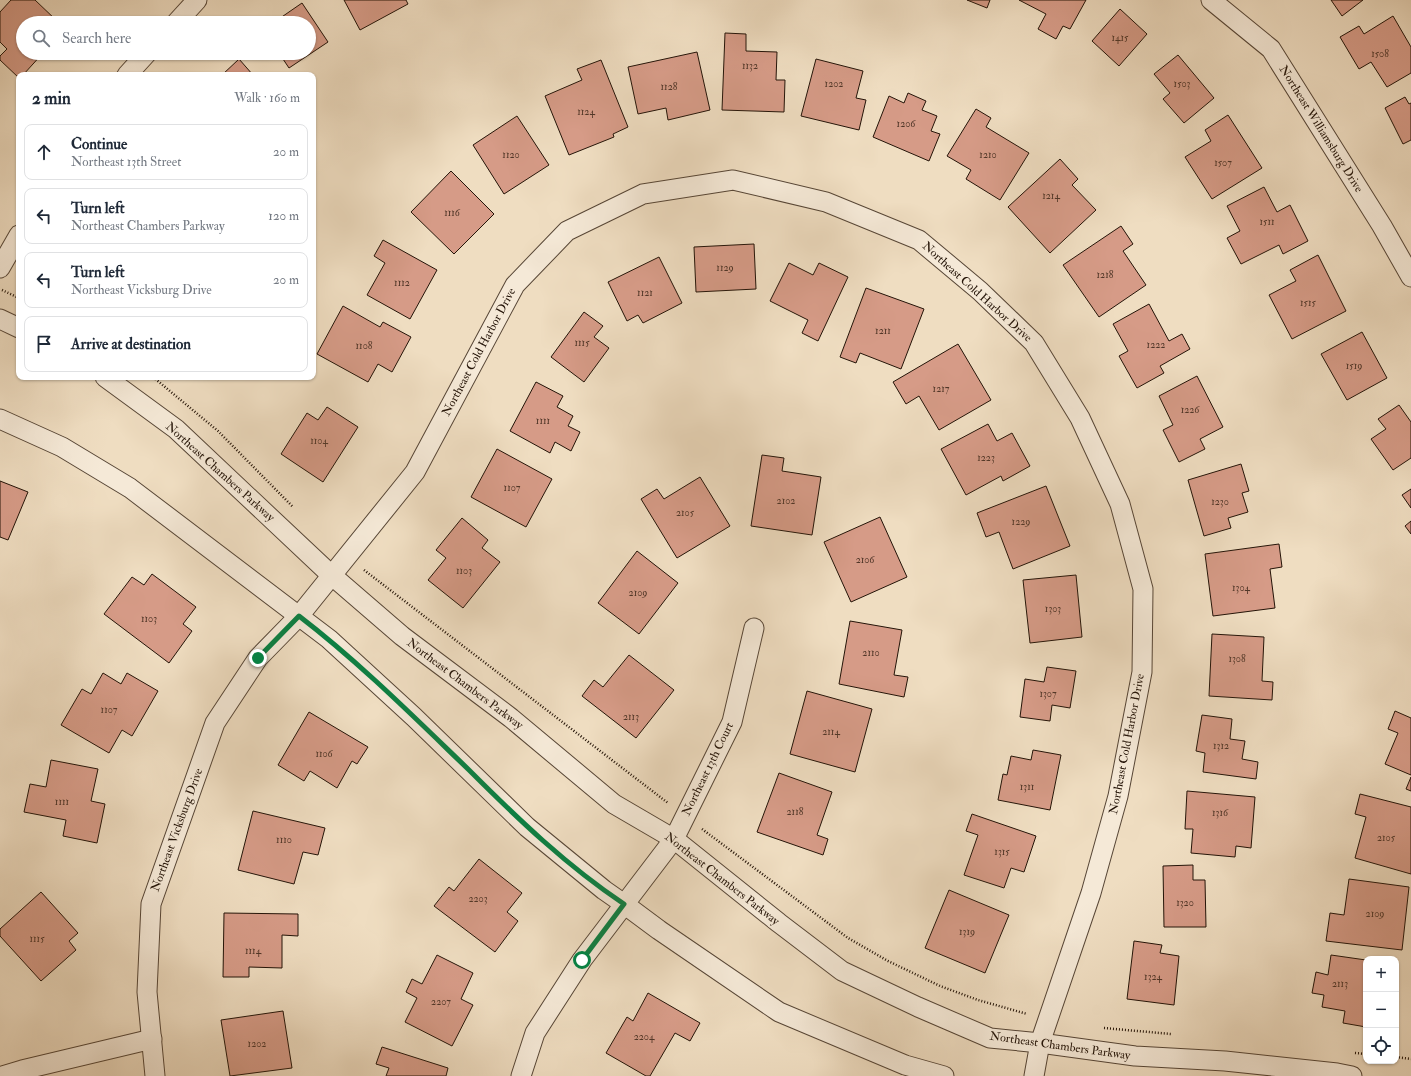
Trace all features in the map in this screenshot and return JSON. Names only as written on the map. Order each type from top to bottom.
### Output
[{"type":"street","points":[[182,16],[197,0]]},
{"type":"street","name":"Northeast Williamsburg Drive","points":[[1211,0],[1271,49],[1382,226],[1411,277]]},
{"type":"street","points":[[130,72],[141,60]]},
{"type":"street","name":"Northeast Cold Harbor Drive","points":[[299,616],[415,472],[515,285],[567,231],[643,194],[733,180],[826,202],[919,240],[980,291],[1034,343],[1080,418],[1120,504],[1143,589],[1142,672],[1118,796],[1091,894],[1040,1043],[1034,1076]]},
{"type":"street","points":[[0,268],[16,240]]},
{"type":"street","points":[[0,319],[16,327]]},
{"type":"street","name":"Northeast Chambers Parkway","points":[[109,380],[176,430],[332,575],[402,636],[511,718],[614,804],[674,839],[779,924],[842,970],[918,1007],[990,1038],[1135,1056],[1225,1061],[1337,1073],[1352,1076]]},
{"type":"street","points":[[0,419],[62,447],[130,488],[329,639],[414,717],[527,827],[604,890],[659,930],[779,1012],[905,1065],[944,1076]]},
{"type":"street","name":"Northeast Vicksburg Drive","points":[[155,1076],[147,992],[150,904],[215,723],[258,658],[299,616]]},
{"type":"street","name":"Northeast 13th Court","points":[[521,1076],[535,1032],[582,960],[674,839],[732,722],[754,628]]},
{"type":"street","points":[[2,1076],[152,1039]]},
{"type":"path","points":[[0,288],[16,296]]},
{"type":"path","points":[[157,380],[218,431],[296,509]]},
{"type":"path","points":[[347,556],[685,816],[848,938],[888,961],[940,986],[978,1000],[1021,1013],[1048,1019]]},
{"type":"path","points":[[1098,1027],[1174,1034]]},
{"type":"path","points":[[1351,1052],[1363,1054]]},
{"type":"path","points":[[1399,1057],[1411,1059]]},
{"type":"building","points":[[11,0],[35,0],[52,16],[16,16],[16,60],[37,60],[26,72],[16,72],[16,75],[0,60],[0,56],[7,49],[0,42],[0,12]]},
{"type":"building","points":[[344,0],[406,0],[408,4],[360,30]]},
{"type":"building","points":[[967,0],[990,0],[987,8]]},
{"type":"building","points":[[1019,0],[1086,0],[1070,29],[1063,26],[1056,39],[1038,29],[1046,14]]},
{"type":"building","points":[[1331,0],[1363,0],[1342,16]]},
{"type":"building","points":[[302,3],[311,16],[283,16]]},
{"type":"building","points":[[1120,9],[1147,34],[1119,66],[1092,41]]},
{"type":"building","points":[[1393,16],[1411,47],[1411,73],[1387,87],[1371,62],[1359,69],[1340,37],[1359,26],[1364,34]]},
{"type":"building","points":[[316,24],[328,42],[316,50]]},
{"type":"building","points":[[725,33],[746,34],[746,51],[777,52],[776,80],[785,80],[784,112],[722,110]]},
{"type":"building","points":[[697,52],[710,110],[668,120],[666,108],[638,114],[628,67]]},
{"type":"building","points":[[1178,55],[1214,98],[1184,123],[1163,99],[1170,93],[1154,74]]},
{"type":"building","points":[[816,59],[863,71],[856,98],[866,100],[859,130],[801,116]]},
{"type":"building","points":[[238,60],[240,60],[250,72],[225,72]]},
{"type":"building","points":[[284,60],[301,60],[289,68]]},
{"type":"building","points":[[601,60],[628,127],[613,134],[614,137],[569,155],[545,96],[582,80],[577,69]]},
{"type":"building","points":[[908,93],[926,101],[922,110],[937,116],[931,131],[940,134],[929,161],[873,137],[889,96],[904,103]]},
{"type":"building","points":[[1405,97],[1409,104],[1411,103],[1411,140],[1403,144],[1385,108]]},
{"type":"building","points":[[976,109],[991,118],[986,127],[1029,153],[1000,200],[966,179],[971,170],[947,156]]},
{"type":"building","points":[[1228,115],[1262,168],[1212,199],[1185,157],[1211,141],[1205,130]]},
{"type":"building","points":[[517,116],[549,165],[504,194],[473,145]]},
{"type":"building","points":[[1060,159],[1078,179],[1072,185],[1096,210],[1050,253],[1008,207]]},
{"type":"building","points":[[451,171],[494,214],[454,254],[411,212]]},
{"type":"building","points":[[1264,187],[1277,212],[1290,205],[1308,241],[1283,254],[1279,245],[1241,264],[1227,238],[1240,231],[1227,206]]},
{"type":"building","points":[[1121,226],[1133,244],[1123,251],[1146,285],[1099,317],[1063,265]]},
{"type":"building","points":[[383,240],[437,270],[410,319],[367,295],[385,263],[374,256]]},
{"type":"building","points":[[754,244],[756,289],[696,292],[694,247]]},
{"type":"building","points":[[1318,255],[1346,311],[1292,339],[1269,295],[1296,281],[1290,270]]},
{"type":"building","points":[[659,257],[682,303],[643,323],[638,315],[627,321],[608,282]]},
{"type":"building","points":[[789,263],[813,275],[819,263],[848,277],[818,341],[802,333],[808,320],[770,301]]},
{"type":"building","points":[[866,288],[924,309],[901,369],[860,353],[856,363],[840,357]]},
{"type":"building","points":[[1149,304],[1169,341],[1182,334],[1190,349],[1160,366],[1164,373],[1137,388],[1119,356],[1128,351],[1113,324]]},
{"type":"building","points":[[343,306],[380,327],[383,322],[411,337],[392,372],[378,364],[368,382],[317,354]]},
{"type":"building","points":[[584,312],[603,326],[594,337],[609,348],[584,382],[551,357]]},
{"type":"building","points":[[1362,332],[1387,378],[1347,400],[1321,354]]},
{"type":"building","points":[[958,344],[991,400],[939,430],[919,396],[906,404],[893,382]]},
{"type":"building","points":[[1197,376],[1223,427],[1200,439],[1205,449],[1179,462],[1163,430],[1173,425],[1159,396]]},
{"type":"building","points":[[536,382],[563,396],[557,407],[573,416],[568,426],[580,432],[571,451],[555,442],[550,453],[510,431]]},
{"type":"building","points":[[1399,405],[1411,422],[1411,458],[1393,470],[1371,439],[1386,429],[1378,419]]},
{"type":"building","points":[[327,407],[358,427],[323,482],[281,454],[307,413],[318,420]]},
{"type":"building","points":[[988,424],[997,441],[1012,433],[1030,466],[1003,481],[1001,476],[966,495],[941,449]]},
{"type":"building","points":[[497,449],[552,479],[526,527],[471,497]]},
{"type":"building","points":[[762,455],[784,458],[782,471],[821,477],[812,535],[751,526]]},
{"type":"building","points":[[1241,464],[1249,491],[1242,493],[1248,512],[1228,518],[1231,528],[1204,536],[1188,480]]},
{"type":"building","points":[[700,477],[730,526],[677,558],[641,499],[657,489],[664,499]]},
{"type":"building","points":[[0,481],[28,492],[8,540],[0,537]]},
{"type":"building","points":[[1046,486],[1070,546],[1013,569],[999,532],[986,537],[977,513]]},
{"type":"building","points":[[1411,489],[1411,508],[1402,495]]},
{"type":"building","points":[[880,517],[907,577],[851,602],[824,542]]},
{"type":"building","points":[[462,518],[488,540],[482,548],[500,562],[463,608],[428,580],[446,558],[436,550]]},
{"type":"building","points":[[1411,521],[1411,534],[1405,526]]},
{"type":"building","points":[[1279,544],[1282,567],[1270,569],[1275,608],[1213,616],[1205,554]]},
{"type":"building","points":[[637,551],[678,583],[639,634],[598,603]]},
{"type":"building","points":[[152,574],[196,607],[183,624],[192,631],[169,663],[104,614],[132,577],[144,585]]},
{"type":"building","points":[[1076,575],[1082,637],[1030,643],[1023,580]]},
{"type":"building","points":[[850,621],[902,630],[894,675],[908,677],[904,697],[839,684]]},
{"type":"building","points":[[1212,634],[1264,637],[1262,681],[1273,682],[1272,700],[1209,696]]},
{"type":"building","points":[[629,655],[674,690],[636,738],[582,696],[594,680],[603,687]]},
{"type":"building","points":[[1047,667],[1076,671],[1070,708],[1052,705],[1050,721],[1020,717],[1025,679],[1044,682]]},
{"type":"building","points":[[103,673],[121,684],[127,673],[158,691],[132,736],[122,730],[109,753],[61,725],[82,689],[91,694]]},
{"type":"building","points":[[807,691],[872,709],[855,772],[790,754]]},
{"type":"building","points":[[1395,711],[1411,718],[1411,775],[1385,764],[1398,733],[1388,729]]},
{"type":"building","points":[[309,712],[368,747],[357,764],[352,761],[337,788],[310,771],[304,781],[278,765]]},
{"type":"building","points":[[1202,715],[1232,719],[1230,739],[1245,741],[1242,759],[1258,762],[1256,779],[1203,772],[1205,753],[1196,751]]},
{"type":"building","points":[[1033,750],[1061,755],[1050,810],[998,800],[1003,774],[1007,775],[1011,756],[1031,760]]},
{"type":"building","points":[[51,760],[98,769],[91,801],[105,804],[97,843],[63,836],[66,820],[24,812],[30,784],[46,787]]},
{"type":"building","points":[[779,773],[832,792],[817,835],[828,839],[823,855],[757,832]]},
{"type":"building","points":[[1411,777],[1411,791],[1406,789]]},
{"type":"building","points":[[1187,791],[1255,797],[1251,848],[1236,846],[1235,857],[1191,853],[1193,829],[1185,829]]},
{"type":"building","points":[[1360,794],[1411,807],[1411,874],[1355,858],[1366,817],[1355,814]]},
{"type":"building","points":[[253,811],[325,828],[318,855],[303,852],[294,884],[238,870]]},
{"type":"building","points":[[972,814],[1036,836],[1024,872],[1011,868],[1004,888],[964,875],[978,835],[966,831]]},
{"type":"building","points":[[479,859],[522,893],[507,912],[518,921],[495,952],[434,906],[449,887],[454,891]]},
{"type":"building","points":[[1193,865],[1193,880],[1205,880],[1206,927],[1164,927],[1163,866]]},
{"type":"building","points":[[1349,879],[1409,887],[1402,950],[1326,941],[1330,913],[1344,915]]},
{"type":"building","points":[[949,890],[1009,915],[985,973],[925,948]]},
{"type":"building","points":[[41,892],[78,933],[69,941],[76,950],[41,981],[0,936],[0,929]]},
{"type":"building","points":[[224,913],[298,914],[298,936],[282,935],[282,968],[249,967],[249,977],[223,977]]},
{"type":"building","points":[[1134,941],[1162,945],[1160,953],[1179,956],[1174,1005],[1127,999]]},
{"type":"building","points":[[437,955],[473,973],[461,999],[473,1005],[452,1046],[405,1022],[417,998],[406,992],[412,979],[422,984]]},
{"type":"building","points":[[1331,955],[1363,960],[1363,1026],[1343,1023],[1345,1011],[1322,1007],[1324,995],[1312,993],[1316,972],[1328,975]]},
{"type":"building","points":[[648,993],[700,1023],[690,1041],[675,1033],[650,1076],[646,1076],[606,1053],[627,1017],[633,1021]]},
{"type":"building","points":[[283,1011],[292,1068],[230,1076],[221,1020]]},
{"type":"building","points":[[382,1047],[448,1068],[446,1076],[386,1076],[389,1068],[376,1064]]},
{"type":"route","points":[[258,658],[299,616],[329,639],[414,717],[527,827],[604,890],[624,904],[582,960]]}]
